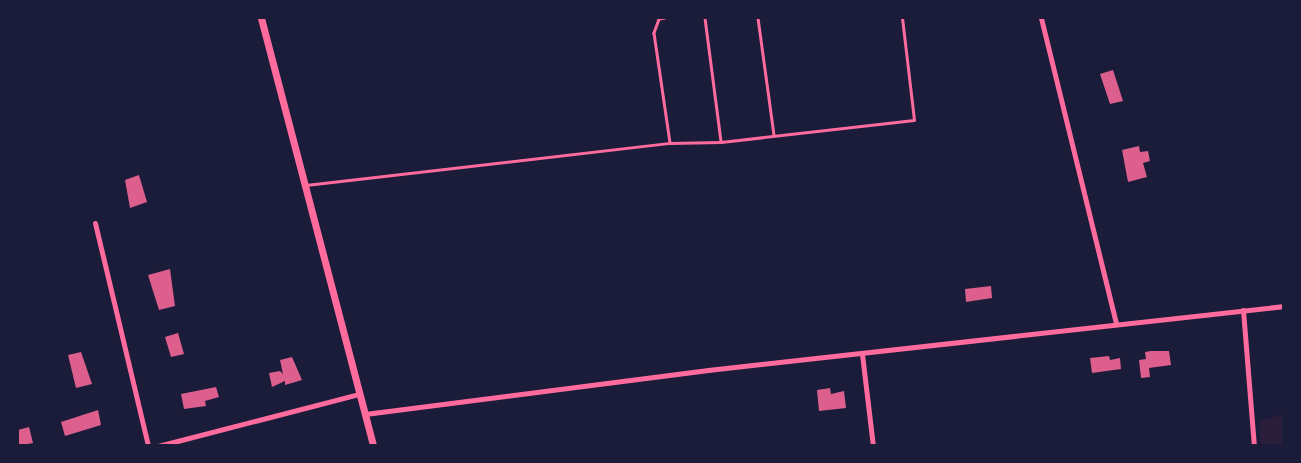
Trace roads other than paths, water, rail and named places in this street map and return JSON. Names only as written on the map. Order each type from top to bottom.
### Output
[{"type":"main road","points":[[261,18],[373,446]]},
{"type":"street","points":[[1041,18],[1116,324]]},
{"type":"street","points":[[95,223],[148,446]]},
{"type":"street","points":[[365,414],[1116,324],[1284,306]]},
{"type":"street","points":[[1243,310],[1254,446]]},
{"type":"street","points":[[862,354],[873,446]]},
{"type":"street","points":[[158,446],[360,394]]},
{"type":"lane","points":[[665,18],[658,19],[654,33],[670,143]]},
{"type":"lane","points":[[705,18],[721,142]]},
{"type":"lane","points":[[758,18],[774,135]]},
{"type":"lane","points":[[304,185],[670,143],[721,142],[914,120],[902,18]]}]
